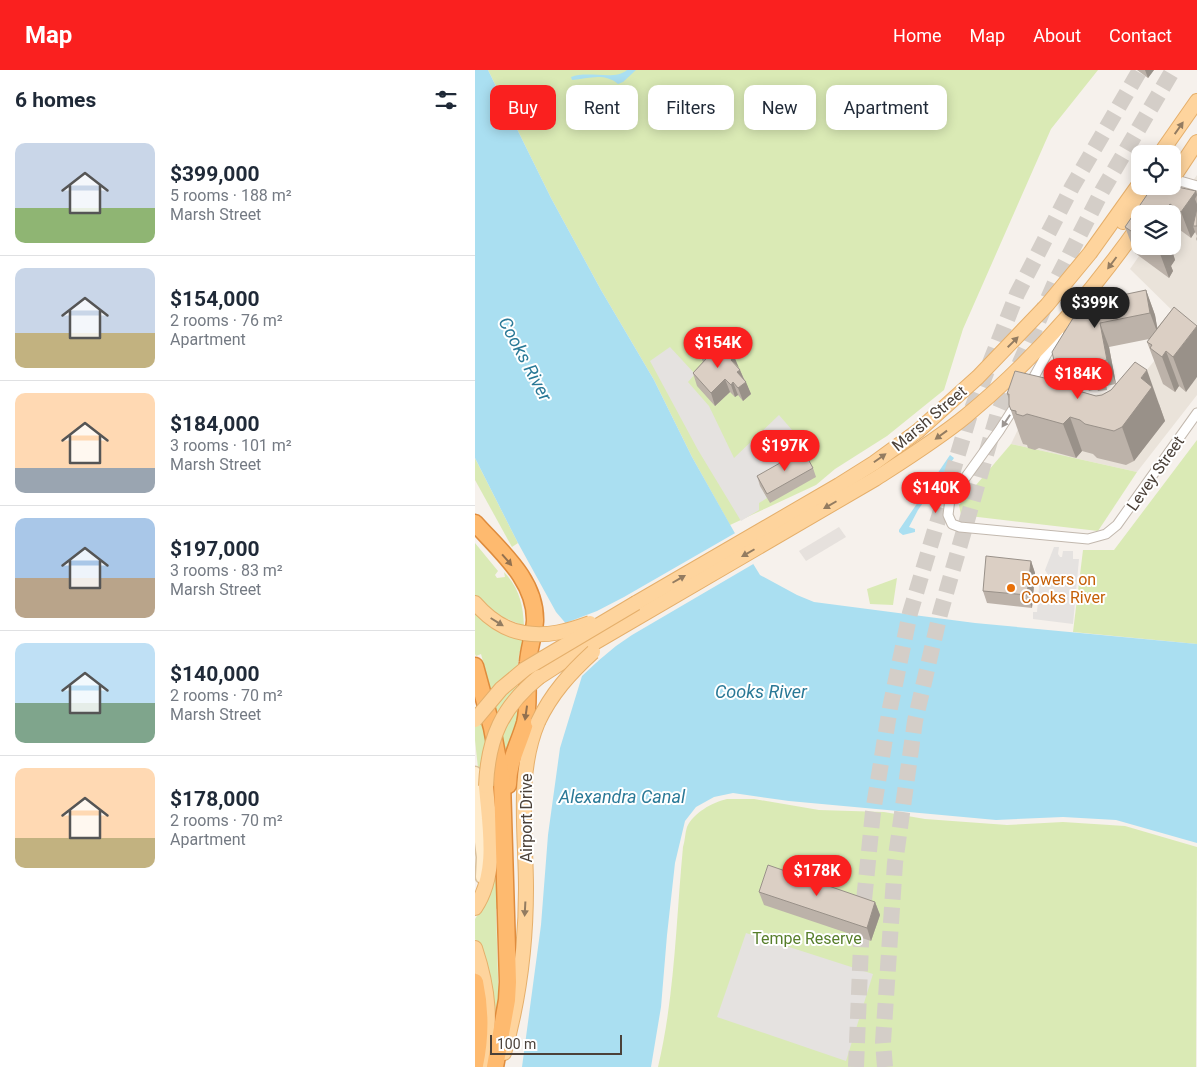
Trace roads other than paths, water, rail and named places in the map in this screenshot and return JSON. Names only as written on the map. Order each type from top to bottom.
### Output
[{"type":"highway","points":[[475,523],[522,577],[530,593],[534,611],[534,629],[528,662],[527,713],[511,759],[508,778],[505,880]]},
{"type":"highway","points":[[475,666],[492,728],[502,781],[508,991],[495,1067]]},
{"type":"highway","points":[[475,982],[481,1003],[481,1028],[475,1065]]},
{"type":"main road","points":[[1167,145],[1197,101]]},
{"type":"main road","points":[[1181,166],[1197,142]]},
{"type":"main road","name":"Marsh Street","points":[[787,523],[918,431],[978,377],[1019,335],[1069,278],[1105,234],[1132,195]]},
{"type":"main road","points":[[1069,278],[1094,256],[1145,195]]},
{"type":"main road","name":"Marsh Street","points":[[640,609],[787,523],[875,479],[959,421],[1020,368],[1067,319],[1131,236]]},
{"type":"main road","points":[[475,603],[492,619],[512,630],[546,635],[569,631],[640,609]]},
{"type":"main road","points":[[475,720],[501,689],[525,669],[640,609]]},
{"type":"main road","points":[[475,908],[485,890],[490,867],[487,786],[488,758],[493,738],[504,714],[520,694],[539,677],[640,609]]},
{"type":"main road","name":"Airport Drive","points":[[500,1067],[512,1022],[519,975],[526,902],[525,769],[530,744],[549,700],[571,673],[640,609]]},
{"type":"main road","points":[[475,948],[486,985],[481,1003],[488,1032],[482,1067]]},
{"type":"street","points":[[1181,181],[1197,186]]},
{"type":"street","name":"Marsh Street","points":[[1067,319],[999,431],[950,499],[948,516],[952,524],[959,527],[1088,539],[1099,537],[1111,531]]},
{"type":"street","name":"Levey Street","points":[[1111,531],[1130,508],[1197,413]]},
{"type":"street","points":[[475,773],[483,866],[475,908]]},
{"type":"water","name":"Cooks River","points":[[475,70],[488,70],[495,85],[490,85],[490,130],[518,130],[551,198],[601,290],[654,380],[692,457],[760,575],[814,602],[975,623],[1197,644],[1197,843],[1116,820],[1063,817],[996,820],[789,801],[733,793],[714,797],[696,807],[685,821],[675,863],[661,1007],[651,1067],[522,1067],[541,925],[548,835],[560,748],[582,676],[598,661],[556,612],[518,543],[475,458]]},
{"type":"water","points":[[627,70],[636,70],[618,84],[613,80],[601,77],[572,80],[571,77],[585,74],[616,75]]},
{"type":"water","points":[[950,455],[954,458],[918,510],[909,527],[915,529],[915,532],[903,535],[899,530]]},
{"type":"tunnel","points":[[856,1067],[862,920],[873,812],[890,708],[910,613],[970,414],[1017,294],[1072,187],[1140,70]]},
{"type":"tunnel","points":[[885,1067],[883,1042],[895,863],[915,721],[940,614],[998,413],[1055,283],[1102,191],[1173,70]]},
{"type":"place","name":"Rowers on Cooks River","points":[[1011,588]]},
{"type":"water label","name":"Alexandra Canal","points":[[622,797]]},
{"type":"park label","name":"Tempe Reserve","points":[[807,938]]}]
